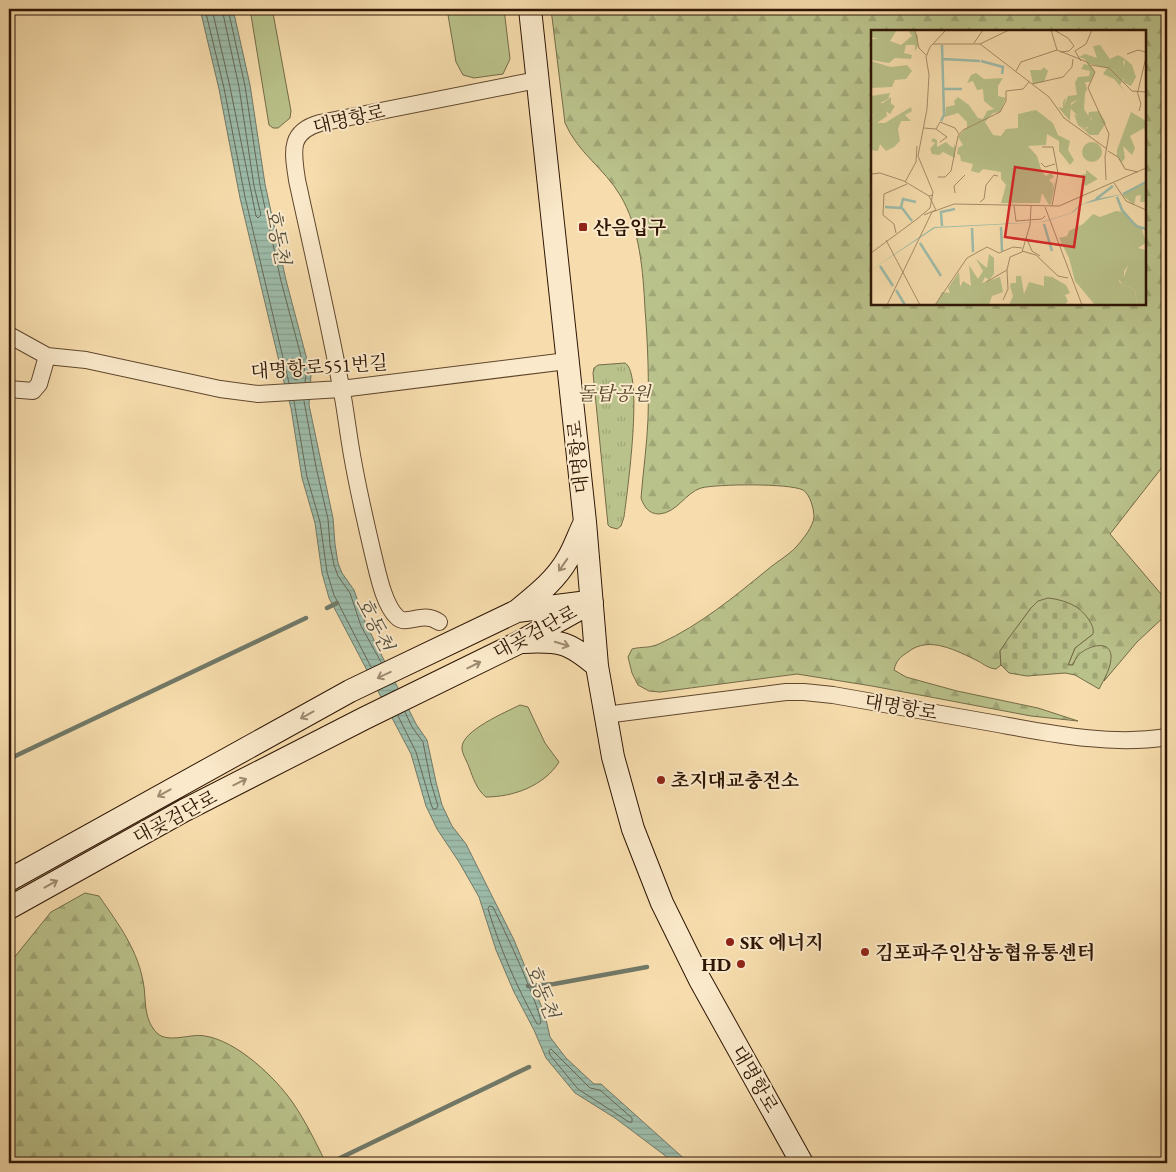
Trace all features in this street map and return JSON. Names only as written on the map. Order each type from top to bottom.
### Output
[{"type":"main road","name":"대명항로","points":[[530,9],[585,522],[597,666],[613,757],[633,829],[662,902],[700,980],[802,1163]]},
{"type":"main road","points":[[517,611],[558,574],[567,560],[585,522]]},
{"type":"main road","name":"대곶검단로","points":[[9,880],[350,691],[517,611],[592,602]]},
{"type":"main road","name":"대곶검단로","points":[[9,908],[185,810],[365,718],[520,642],[592,602]]},
{"type":"main road","points":[[520,642],[550,640],[567,645],[581,652],[597,666]]},
{"type":"street","name":"대명항로","points":[[439,622],[432,617],[423,616],[408,621],[398,619],[390,609],[379,579],[363,513],[297,180],[294,160],[295,143],[308,126],[537,80]]},
{"type":"street","name":"대명항로551번길","points":[[9,335],[46,356],[86,360],[220,389],[258,394],[338,389],[567,361]]},
{"type":"street","points":[[9,389],[33,391],[39,384],[46,356]]},
{"type":"street","name":"대명항로","points":[[605,714],[758,695],[804,692],[833,695],[1022,728],[1095,738],[1128,741],[1167,737]]},
{"type":"green space","points":[[250,9],[271,9],[273,13],[291,111],[290,118],[278,128],[273,128],[269,125]]},
{"type":"green space","points":[[447,9],[504,9],[510,59],[503,74],[474,78],[463,75],[456,62]]},
{"type":"green space","points":[[551,9],[1167,9],[1167,461],[1110,534],[1167,601],[1167,614],[1137,642],[1104,681],[1109,665],[1106,647],[1101,646],[1086,650],[1072,665],[1068,665],[1075,648],[1093,634],[1031,608],[1000,651],[1001,665],[996,669],[952,649],[943,646],[925,645],[916,647],[903,656],[897,662],[894,670],[906,677],[957,691],[1038,708],[1078,721],[1031,716],[797,674],[660,692],[649,691],[638,685],[632,673],[628,657],[632,649],[653,646],[675,636],[729,600],[797,546],[810,529],[814,514],[810,498],[803,490],[769,485],[701,488],[665,513],[652,513],[645,507],[641,498],[647,429],[648,364],[643,280],[639,250],[632,221],[620,195],[614,185],[570,134],[565,123]]},
{"type":"green space","name":"돌탑공원","points":[[625,363],[631,372],[633,388],[633,435],[624,517],[621,526],[617,529],[608,525],[593,373],[594,368],[598,365]]},
{"type":"green space","points":[[1048,598],[1060,600],[1076,607],[1089,620],[1093,630],[1093,634],[1075,648],[1068,665],[1073,665],[1079,655],[1090,648],[1103,646],[1110,650],[1110,664],[1099,689],[1075,675],[1065,673],[1027,676],[1009,673],[1001,665],[1000,651],[1008,639],[1031,608],[1038,601]]},
{"type":"green space","points":[[520,705],[528,707],[545,743],[559,762],[545,778],[527,789],[507,795],[486,797],[476,784],[464,755],[462,748],[464,742],[469,735],[485,723]]},
{"type":"green space","points":[[85,893],[99,896],[114,917],[133,950],[144,987],[148,1017],[157,1033],[167,1038],[199,1035],[217,1039],[230,1045],[254,1062],[276,1082],[293,1103],[307,1125],[326,1163],[9,1163],[9,964],[51,912]]},
{"type":"water","points":[[200,9],[233,9],[250,85],[265,184],[286,280],[311,375],[309,405],[333,518],[338,563],[342,573],[354,590],[366,624],[416,724],[427,740],[442,805],[452,826],[466,844],[514,940],[545,1015],[550,1037],[566,1058],[594,1084],[601,1084],[689,1163],[675,1163],[615,1118],[575,1093],[546,1058],[496,950],[479,897],[437,829],[426,806],[411,754],[329,598],[322,573],[315,523],[302,478],[291,408],[240,198],[219,89]]},
{"type":"waterway","points":[[327,608],[337,603]]},
{"type":"waterway","points":[[9,759],[306,618]]},
{"type":"waterway","name":"호동천","points":[[528,986],[554,984],[647,967]]},
{"type":"waterway","points":[[336,1160],[529,1067]]},
{"type":"place","name":"산음입구","points":[[583,227]]},
{"type":"place","name":"초지대교충전소","points":[[661,780]]},
{"type":"place","name":"SK 에너지","points":[[730,942]]},
{"type":"place","name":"김포파주인삼농협유통센터","points":[[865,952]]},
{"type":"place","name":"HD","points":[[741,964]]}]
